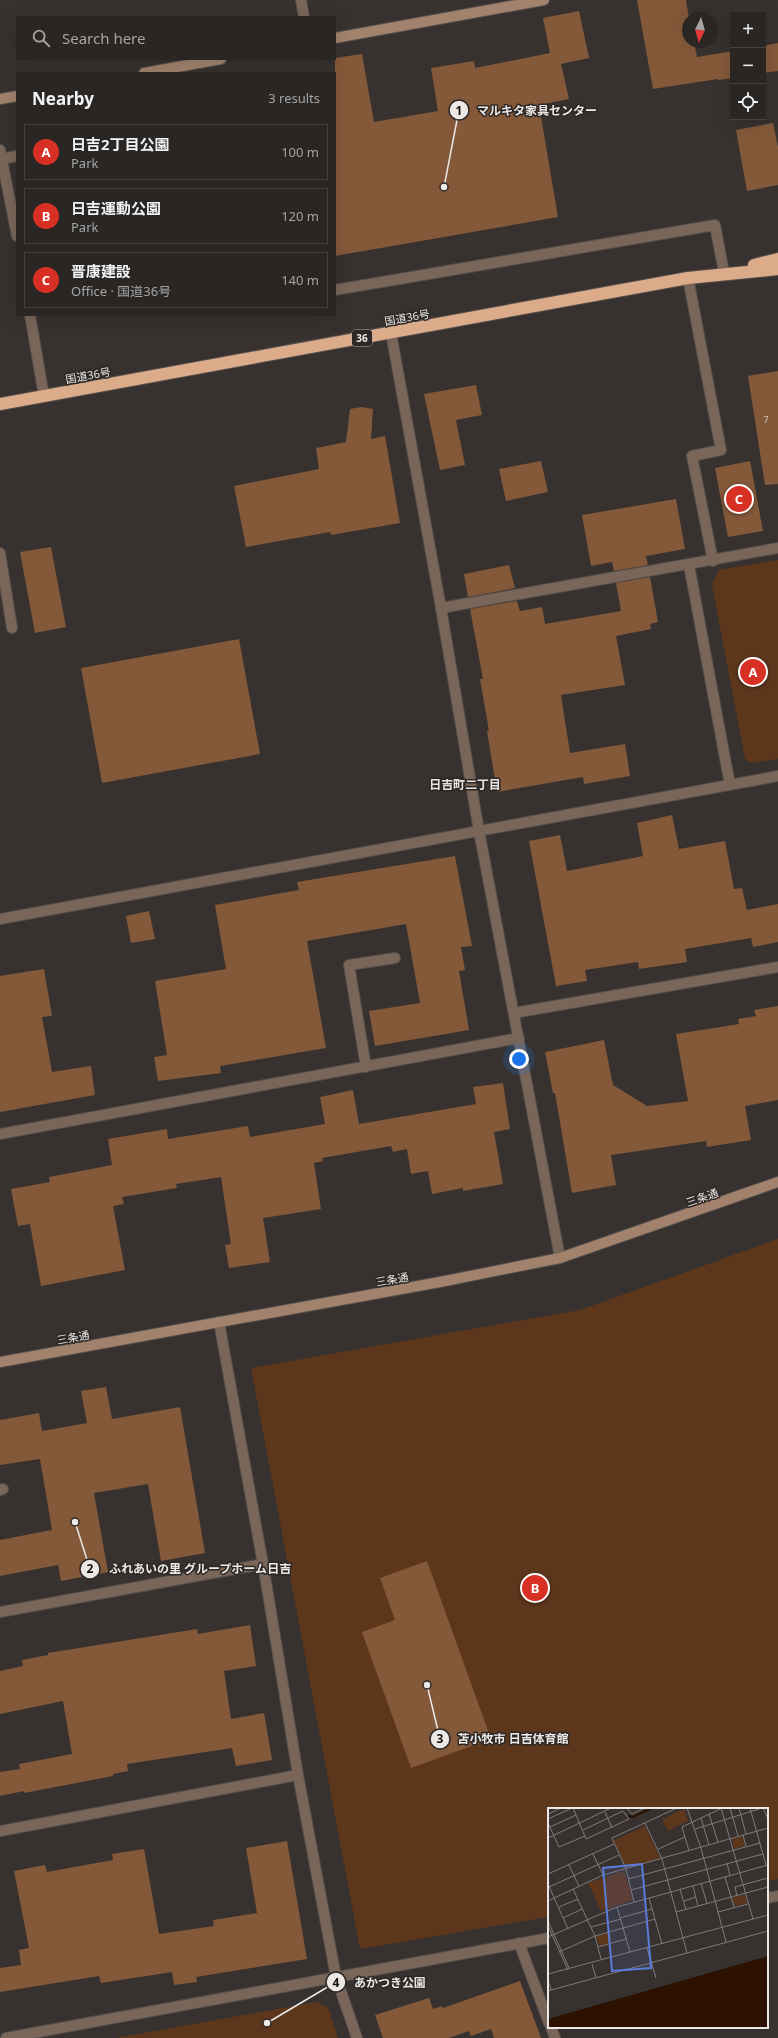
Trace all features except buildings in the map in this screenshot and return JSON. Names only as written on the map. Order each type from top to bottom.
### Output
[{"type":"highway","name":"国道36号","points":[[724,273],[778,259]]},
{"type":"highway","name":"国道36号","points":[[0,404],[688,278],[724,273],[778,269]]},
{"type":"street","points":[[301,0],[304,16]]},
{"type":"street","points":[[336,38],[544,0]]},
{"type":"street","points":[[150,72],[216,60]]},
{"type":"street","points":[[0,99],[16,96]]},
{"type":"street","points":[[16,156],[1,154],[16,227]]},
{"type":"street","points":[[336,290],[716,224],[724,273]]},
{"type":"street","points":[[688,278],[721,450],[692,456],[713,561]]},
{"type":"street","points":[[30,316],[44,396]]},
{"type":"street","points":[[391,333],[441,608],[479,832],[560,1258]]},
{"type":"street","points":[[441,608],[713,561],[778,548]]},
{"type":"street","points":[[0,554],[12,628]]},
{"type":"street","points":[[689,565],[730,785]]},
{"type":"street","points":[[0,919],[778,776]]},
{"type":"street","points":[[366,1068],[349,965],[395,958]]},
{"type":"street","points":[[514,1013],[778,967]]},
{"type":"street","points":[[0,1134],[366,1068],[519,1038]]},
{"type":"street","name":"三条通","points":[[0,1362],[440,1282],[560,1258],[778,1182]]},
{"type":"street","points":[[219,1322],[263,1564],[298,1775],[336,1977],[357,2038]]},
{"type":"street","points":[[0,1612],[263,1564]]},
{"type":"street","points":[[0,1831],[298,1775]]},
{"type":"street","points":[[768,1898],[778,1896]]},
{"type":"street","points":[[6,2038],[548,1938]]},
{"type":"street","points":[[519,1943],[548,2020]]},
{"type":"street","points":[[551,2028],[555,2038]]},
{"type":"shaded area","points":[[778,560],[778,759],[752,763],[745,759],[712,585],[719,570]]},
{"type":"shaded area","points":[[778,1239],[778,1879],[768,1881],[768,1808],[548,1808],[548,1917],[360,1949],[251,1368],[580,1310]]},
{"type":"shaded area","points":[[316,2002],[328,2007],[338,2038],[116,2038]]},
{"type":"place","name":"マルキタ家具センター","points":[[444,187]]},
{"type":"place","name":"晋康建設","points":[[739,499]]},
{"type":"place","name":"日吉2丁目公園","points":[[753,672]]},
{"type":"place","name":"ふれあいの里 グループホーム日吉","points":[[75,1522]]},
{"type":"place","name":"日吉運動公園","points":[[535,1588]]},
{"type":"place","name":"苫小牧市 日吉体育館","points":[[427,1685]]},
{"type":"place","name":"あかつき公園","points":[[267,2023]]},
{"type":"district","name":"日吉町二丁目","points":[[465,784]]}]
